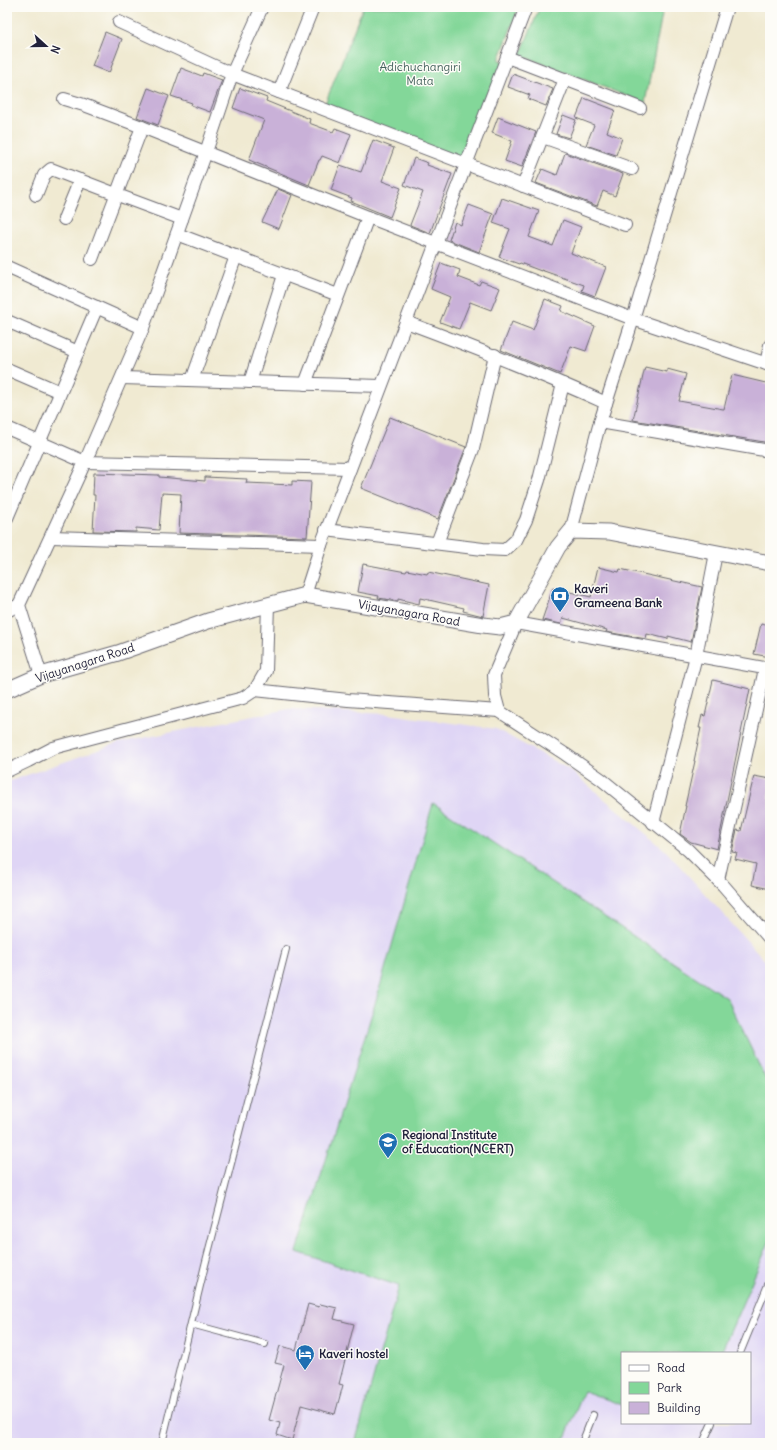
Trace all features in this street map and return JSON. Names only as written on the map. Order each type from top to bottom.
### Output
[{"type":"street","points":[[7,611],[19,605],[122,378],[143,328],[206,152],[232,74],[262,7]]},
{"type":"street","points":[[279,92],[313,7]]},
{"type":"street","points":[[304,595],[320,545],[526,7]]},
{"type":"street","points":[[499,711],[495,696],[494,675],[516,623],[558,546],[571,531],[600,422],[633,319],[726,7]]},
{"type":"street","points":[[119,22],[232,74],[625,225]]},
{"type":"street","points":[[507,57],[640,108]]},
{"type":"street","points":[[524,186],[564,79]]},
{"type":"street","points":[[64,99],[84,104],[368,217],[633,319],[768,364],[770,345]]},
{"type":"street","points":[[92,259],[120,195],[142,127]]},
{"type":"street","points":[[543,137],[632,169]]},
{"type":"street","points":[[36,195],[44,175],[51,169],[182,219]]},
{"type":"street","points":[[64,220],[80,180]]},
{"type":"street","points":[[305,384],[368,217]]},
{"type":"street","points":[[176,234],[338,295]]},
{"type":"street","points":[[192,380],[236,256]]},
{"type":"street","points":[[7,267],[143,328]]},
{"type":"street","points":[[250,382],[284,275]]},
{"type":"street","points":[[7,518],[97,308]]},
{"type":"street","points":[[7,321],[78,352]]},
{"type":"street","points":[[406,322],[495,356],[606,403]]},
{"type":"street","points":[[437,543],[473,449],[495,356]]},
{"type":"street","points":[[7,369],[60,392]]},
{"type":"street","points":[[122,378],[381,386]]},
{"type":"street","points":[[326,530],[483,549],[505,550],[516,540],[526,520],[539,480],[563,384]]},
{"type":"street","points":[[600,422],[770,451]]},
{"type":"street","points":[[7,428],[84,462],[350,468]]},
{"type":"street","points":[[571,531],[609,532],[770,563]]},
{"type":"street","points":[[50,537],[320,545]]},
{"type":"street","points":[[653,823],[696,656],[716,553]]},
{"type":"street","name":"Vijayanagara Road","points":[[7,690],[42,675],[118,653],[208,621],[304,595],[482,626],[500,627],[516,623]]},
{"type":"street","points":[[7,770],[53,748],[243,698],[255,690],[266,671],[268,604]]},
{"type":"street","points":[[19,605],[42,675]]},
{"type":"street","points":[[516,623],[768,669],[718,880]]},
{"type":"street","points":[[255,690],[348,700],[499,711],[601,779],[653,823],[688,850],[718,880],[769,937]]},
{"type":"street","points":[[769,937],[770,922]]},
{"type":"lane","points":[[162,1443],[205,1265],[286,949]]},
{"type":"lane","points":[[740,1352],[770,1280]]},
{"type":"lane","points":[[191,1324],[265,1344]]},
{"type":"lane","points":[[582,1443],[593,1415]]},
{"type":"lane","points":[[704,1443],[712,1424]]},
{"type":"shaded area","name":"Regional Institute of Education(NCERT)","points":[[289,709],[388,714],[496,729],[570,770],[665,850],[770,966],[770,1443],[7,1443],[7,782],[118,743]]},
{"type":"green space","name":"Adichuchangiri Mata","points":[[363,7],[519,7],[499,60],[505,62],[469,157],[462,155],[460,162],[323,109]]},
{"type":"green space","points":[[540,7],[656,7],[663,9],[645,103],[520,55]]},
{"type":"green space","points":[[433,803],[727,998],[770,1088],[770,1240],[721,1352],[621,1352],[621,1405],[584,1391],[563,1443],[355,1443],[399,1286],[297,1252],[374,1007]]},
{"type":"building","points":[[105,32],[122,39],[109,73],[92,66]]},
{"type":"building","points":[[181,68],[202,76],[203,73],[222,80],[210,112],[191,105],[192,103],[171,96]]},
{"type":"building","points":[[513,74],[553,89],[546,106],[528,99],[530,95],[508,87]]},
{"type":"building","points":[[148,88],[169,96],[158,125],[137,117]]},
{"type":"building","points":[[240,88],[267,98],[266,101],[310,119],[309,123],[333,132],[335,128],[351,134],[340,163],[322,156],[309,185],[249,160],[264,120],[233,108]]},
{"type":"building","points":[[584,98],[615,110],[607,132],[622,138],[616,155],[586,145],[594,125],[576,118]]},
{"type":"building","points":[[563,115],[576,120],[569,138],[556,134]]},
{"type":"building","points":[[498,117],[536,132],[522,167],[505,161],[512,141],[492,133]]},
{"type":"building","points":[[373,140],[394,148],[382,181],[401,188],[390,217],[351,201],[352,198],[331,190],[340,165],[361,172]]},
{"type":"building","points":[[565,153],[623,174],[615,196],[603,191],[597,206],[536,183],[542,169],[557,175]]},
{"type":"building","points":[[414,158],[428,163],[427,165],[452,174],[430,233],[410,225],[423,192],[404,185]]},
{"type":"building","points":[[278,189],[292,195],[279,229],[262,222]]},
{"type":"building","points":[[502,198],[539,211],[529,237],[553,246],[563,220],[581,227],[571,253],[606,267],[595,296],[582,291],[584,285],[499,257],[510,229],[493,223]]},
{"type":"building","points":[[469,205],[493,214],[479,252],[449,240],[455,222],[461,225]]},
{"type":"building","points":[[441,263],[460,270],[458,277],[479,285],[481,281],[500,288],[491,310],[470,302],[459,329],[440,322],[450,297],[431,289]]},
{"type":"building","points":[[545,299],[563,306],[561,311],[595,326],[586,351],[571,346],[560,374],[501,350],[512,322],[533,330]]},
{"type":"building","points":[[645,367],[667,372],[667,369],[686,374],[679,401],[723,409],[732,375],[770,384],[770,443],[633,420]]},
{"type":"building","points":[[390,417],[466,447],[438,519],[361,488]]},
{"type":"building","points":[[94,473],[159,475],[159,477],[205,481],[205,477],[247,479],[246,483],[292,485],[292,481],[311,482],[307,537],[179,533],[181,494],[162,493],[159,530],[136,528],[136,532],[93,531],[95,495],[93,495]]},
{"type":"building","points":[[363,564],[406,572],[407,570],[427,574],[428,572],[489,585],[483,616],[463,611],[464,608],[420,598],[419,604],[398,599],[398,601],[378,598],[379,596],[358,592]]},
{"type":"building","points":[[598,567],[619,572],[620,569],[702,587],[691,642],[668,636],[668,639],[647,634],[646,639],[606,632],[607,630],[563,618],[561,624],[542,620],[553,588],[591,597]]},
{"type":"building","points":[[761,624],[770,626],[770,657],[754,654]]},
{"type":"building","points":[[713,680],[750,689],[717,849],[691,842],[680,834],[701,728],[699,728],[702,715],[705,716]]},
{"type":"building","points":[[754,776],[770,779],[768,799],[770,799],[770,889],[752,885],[756,864],[735,859],[737,853],[732,852],[737,830],[741,831]]},
{"type":"building","points":[[308,1304],[319,1307],[320,1304],[337,1308],[334,1319],[354,1324],[339,1384],[343,1385],[335,1414],[301,1405],[292,1440],[277,1435],[280,1423],[269,1420],[284,1365],[275,1363],[280,1346],[296,1350]]},
{"type":"place","name":"Kaveri Grameena Bank","points":[[560,613]]},
{"type":"place","name":"Regional Institute of Education(NCERT)","points":[[388,1159]]},
{"type":"place","name":"Kaveri hostel","points":[[305,1371]]}]
